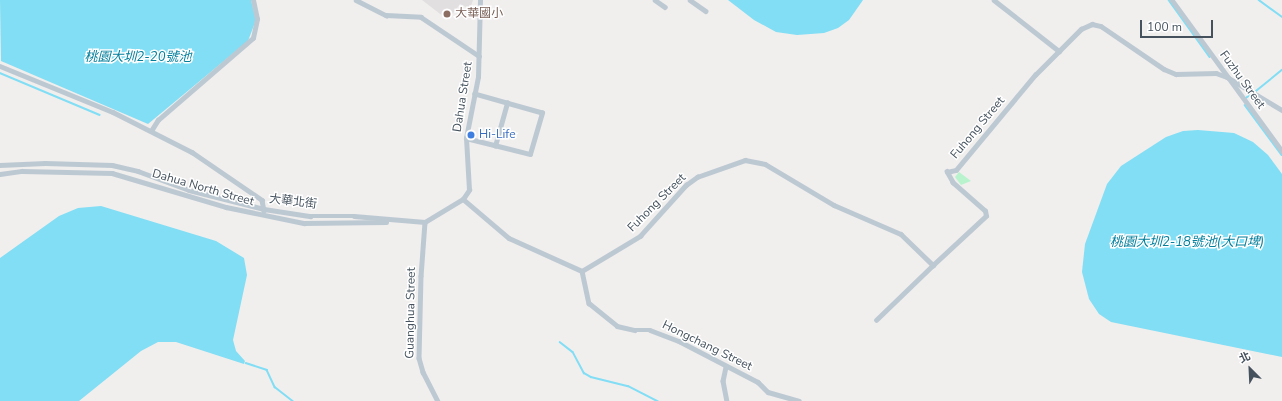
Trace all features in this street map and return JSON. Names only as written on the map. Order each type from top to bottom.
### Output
[{"type":"street","points":[[151,131],[158,120],[253,38],[257,19],[253,0]]},
{"type":"street","points":[[356,0],[386,15],[421,17],[479,56]]},
{"type":"street","name":"Dahua Street","points":[[463,199],[469,190],[470,182],[466,138],[475,94],[479,56],[480,0]]},
{"type":"street","points":[[655,0],[664,7]]},
{"type":"street","points":[[690,0],[706,11]]},
{"type":"street","points":[[994,0],[1059,51]]},
{"type":"street","name":"Fuzhu Street","points":[[1172,0],[1282,151]]},
{"type":"street","name":"Fuhong Street","points":[[582,271],[640,236],[686,185],[697,177],[745,160],[766,164],[834,205],[901,234],[933,265],[986,216],[985,211],[953,183],[947,172],[956,170],[1035,75],[1081,29],[1092,24],[1101,26],[1152,61],[1176,74],[1216,73],[1227,77],[1282,110]]},
{"type":"street","points":[[0,66],[113,112],[192,152],[230,176],[262,200],[264,209],[263,215]]},
{"type":"street","points":[[466,138],[530,154],[542,112],[475,94]]},
{"type":"street","points":[[495,146],[507,103]]},
{"type":"street","name":"大華北街","points":[[0,165],[45,163],[112,165],[138,171],[189,190],[264,209],[310,216],[354,216],[398,221]]},
{"type":"street","name":"Dahua North Street","points":[[0,174],[22,171],[112,173],[226,207],[304,223],[398,221],[426,222]]},
{"type":"street","points":[[426,222],[463,199],[509,238],[582,271]]},
{"type":"street","name":"Guanghua Street","points":[[426,222],[421,276],[419,358],[423,372],[438,401]]},
{"type":"street","points":[[876,320],[933,265]]},
{"type":"street","name":"Hongchang Street","points":[[582,271],[589,303],[618,326],[634,330],[650,330],[679,341],[726,367],[758,382],[768,392],[799,401]]},
{"type":"street","points":[[726,367],[723,382],[727,401]]},
{"type":"shaded area","name":"大華國小","points":[[422,0],[473,0],[470,9],[460,4],[448,20]]},
{"type":"green space","points":[[959,172],[971,181],[961,185],[955,177]]},
{"type":"water","name":"桃園大圳2-20號池","points":[[0,0],[251,0],[256,20],[248,41],[148,124],[1,61]]},
{"type":"water","points":[[728,0],[863,0],[849,20],[838,28],[824,33],[797,35],[776,32],[754,20]]},
{"type":"water","name":"桃園大圳2-18號池(大口埤)","points":[[1198,130],[1234,133],[1253,142],[1268,155],[1282,174],[1282,357],[1111,322],[1099,314],[1089,299],[1082,272],[1085,244],[1107,184],[1121,166],[1166,137],[1183,131]]},
{"type":"water","points":[[101,206],[216,241],[244,258],[247,275],[233,340],[236,351],[245,361],[244,364],[176,342],[158,342],[141,351],[79,401],[0,401],[0,258],[59,216],[78,208]]},
{"type":"waterway","points":[[1169,0],[1210,57]]},
{"type":"waterway","points":[[1259,0],[1282,17]]},
{"type":"waterway","points":[[1256,91],[1282,70]]},
{"type":"waterway","points":[[0,73],[100,115]]},
{"type":"waterway","points":[[1246,98],[1251,94]]},
{"type":"waterway","points":[[1245,105],[1282,155]]},
{"type":"waterway","points":[[560,342],[573,352],[584,373],[591,377],[628,386],[658,401]]},
{"type":"waterway","points":[[246,363],[267,370],[275,387],[293,401]]},
{"type":"place","name":"大華國小","points":[[447,14]]},
{"type":"place","name":"Hi-Life","points":[[471,135]]}]
